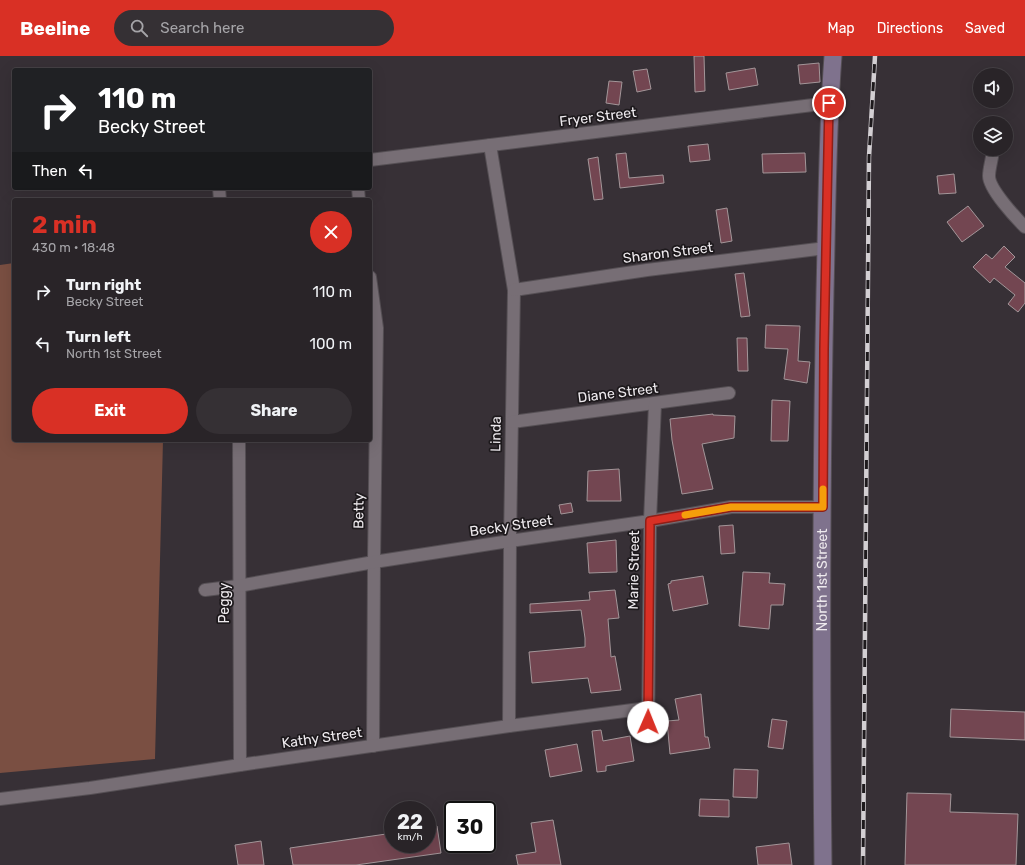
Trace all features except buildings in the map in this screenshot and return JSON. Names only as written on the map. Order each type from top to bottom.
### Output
[{"type":"street","name":"North 1st Street","points":[[823,865],[821,676],[824,349],[829,103],[833,56]]},
{"type":"street","name":"Fryer Street","points":[[372,160],[829,103]]},
{"type":"street","name":"Linda","points":[[490,145],[514,290],[509,726]]},
{"type":"street","points":[[992,157],[989,177],[992,186],[1003,202],[1025,227]]},
{"type":"street","name":"Sharon Street","points":[[514,290],[647,270],[826,248]]},
{"type":"street","name":"Betty","points":[[372,292],[377,328],[373,746]]},
{"type":"street","name":"Diane Street","points":[[512,422],[729,393]]},
{"type":"street","name":"Marie Street","points":[[648,737],[650,521],[655,404]]},
{"type":"street","name":"Peggy","points":[[238,442],[240,765]]},
{"type":"street","name":"Becky Street","points":[[205,590],[238,586],[374,562],[650,521],[731,507],[823,507]]},
{"type":"street","name":"Kathy Street","points":[[0,799],[90,788],[509,726],[648,708]]},
{"type":"shaded area","points":[[12,263],[12,442],[163,442],[155,759],[0,773],[0,265]]},
{"type":"railway","points":[[863,865],[869,157],[875,56]]},
{"type":"slow traffic","points":[[685,515],[731,507],[823,507],[823,489]]},
{"type":"route","points":[[648,722],[650,521],[731,507],[823,507],[824,349],[829,103]]}]
